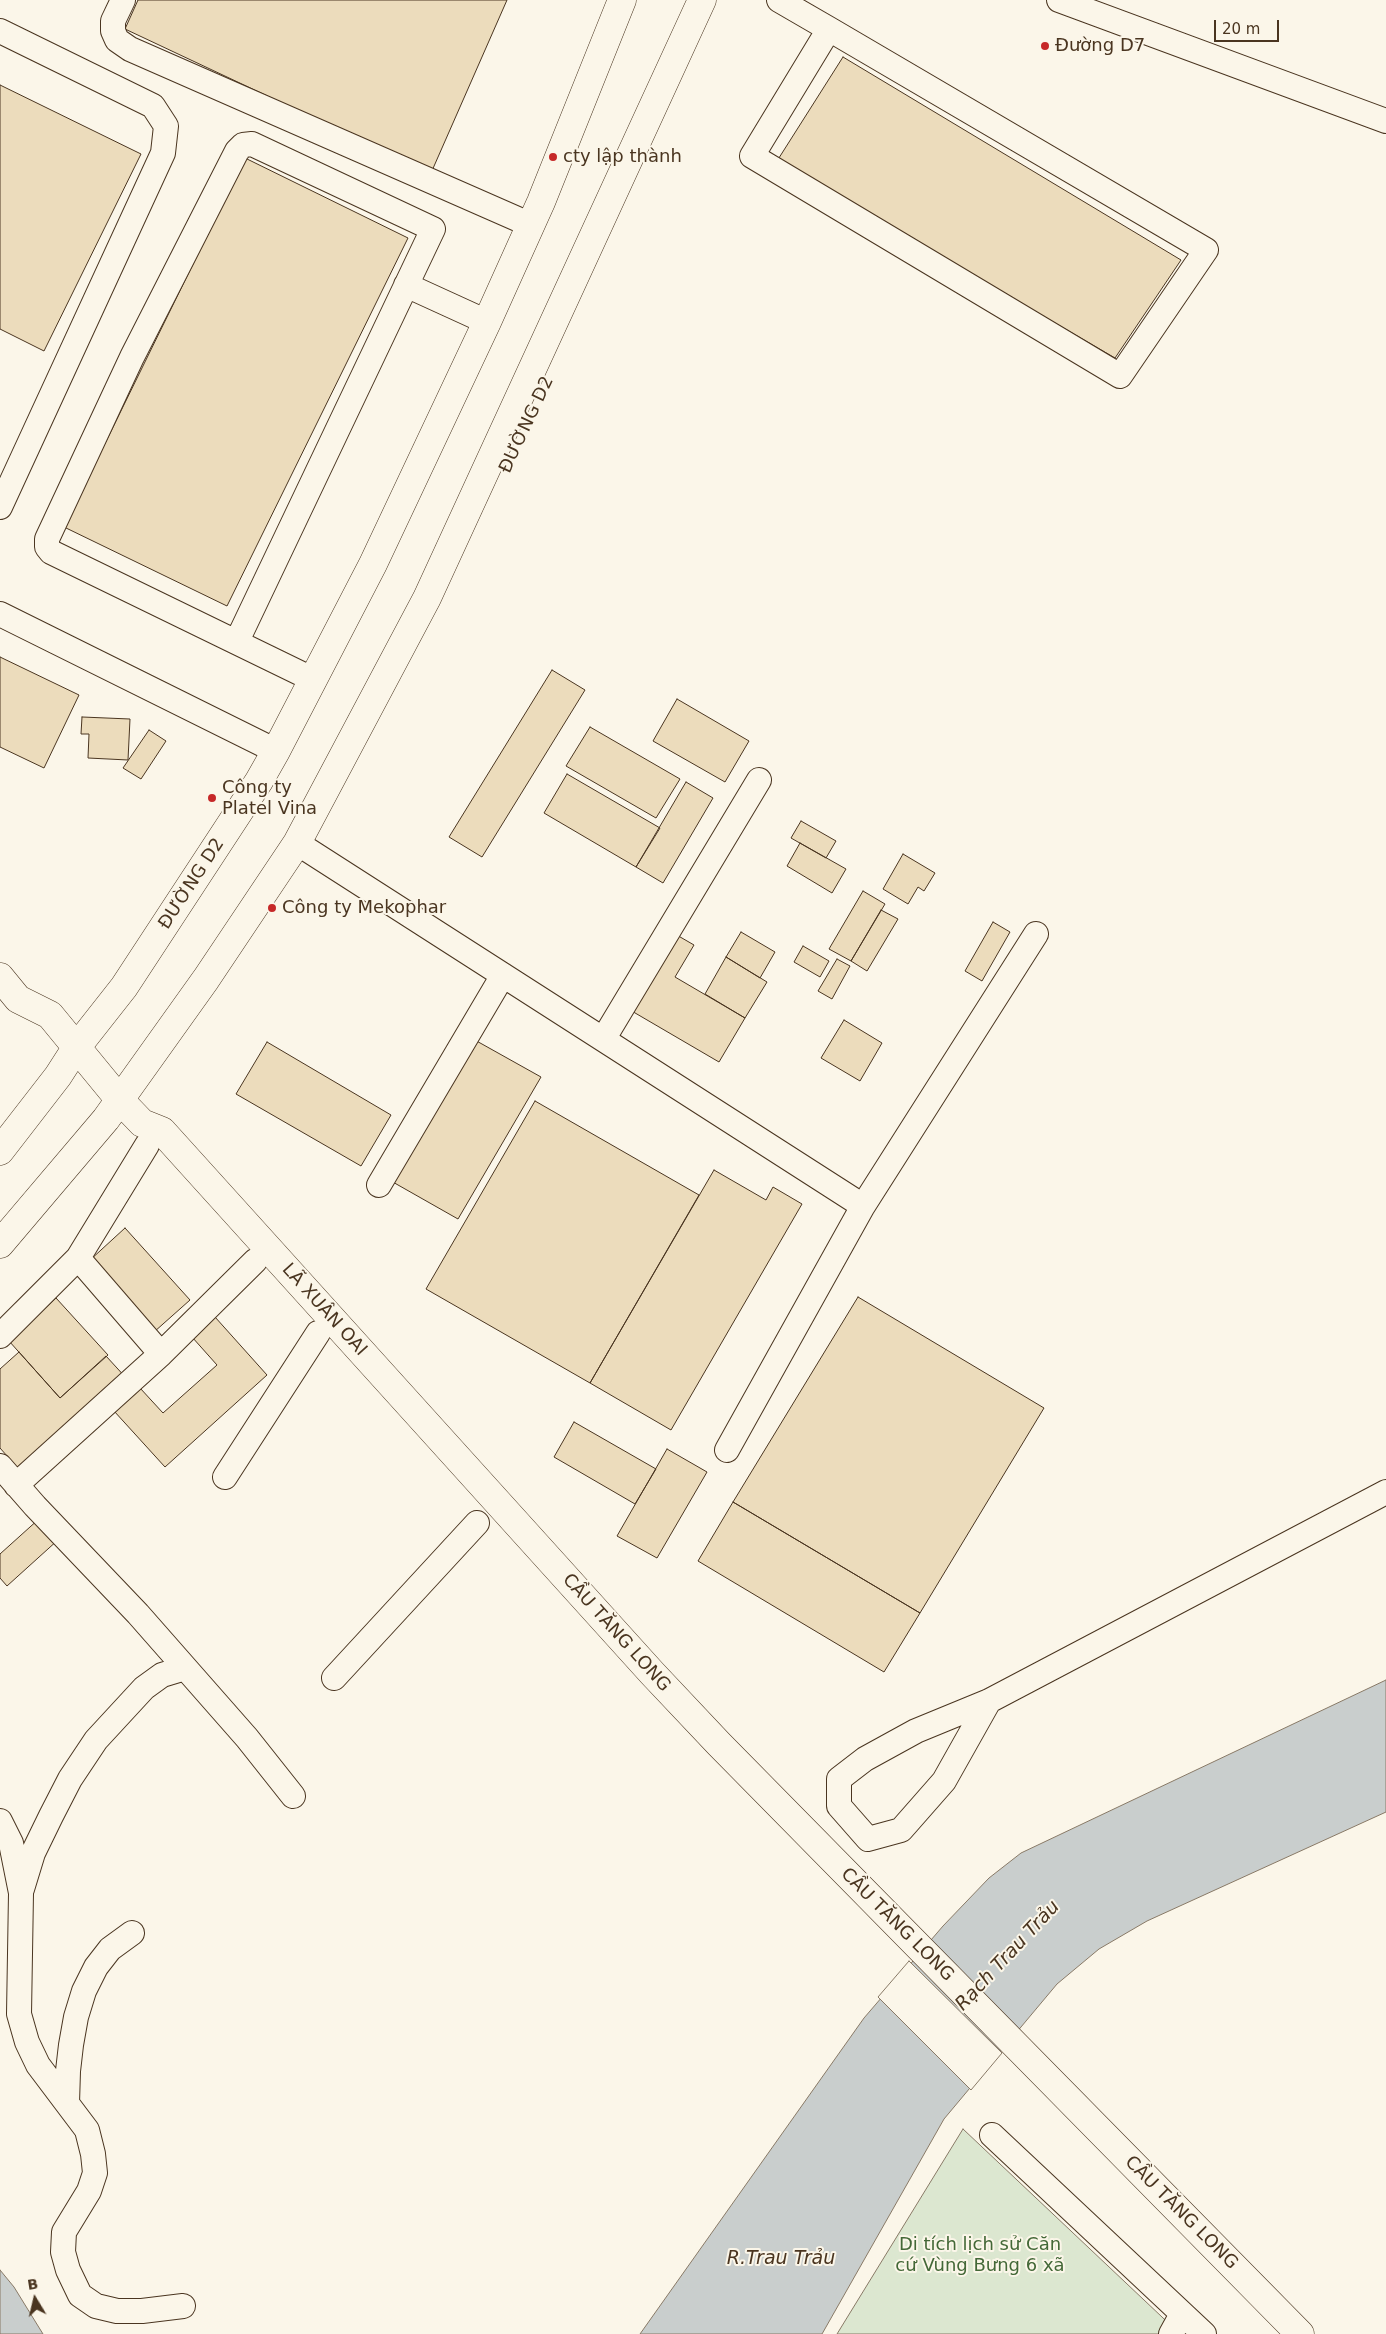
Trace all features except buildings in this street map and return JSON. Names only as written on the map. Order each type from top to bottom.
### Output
[{"type":"main road","points":[[536,214],[538,164],[611,0]]},
{"type":"main road","name":"ĐƯỜNG D2","points":[[0,1151],[124,987],[259,781],[276,751],[324,655],[373,564],[482,332],[536,214],[622,0]]},
{"type":"main road","name":"ĐƯỜNG D2","points":[[0,1244],[87,1142],[119,1099],[206,979],[297,843],[427,598],[697,12]]},
{"type":"main road","name":"LÃ XUÂN OAI","points":[[0,977],[18,999],[50,1015],[119,1099],[142,1123],[162,1131],[523,1529]]},
{"type":"main road","name":"ĐƯỜNG D2","points":[[0,1129],[9,1120],[40,1100]]},
{"type":"main road","name":"ĐƯỜNG D2","points":[[0,1264],[78,1174],[87,1142]]},
{"type":"main road","name":"CẦU TĂNG LONG","points":[[523,1529],[652,1673],[726,1751],[1300,2334]]},
{"type":"street","points":[[123,0],[113,21],[113,31],[117,40],[130,49],[536,214]]},
{"type":"street","points":[[779,0],[829,29],[1206,250],[1120,376],[752,156],[829,29]]},
{"type":"street","points":[[1059,0],[1386,121]]},
{"type":"street","points":[[0,30],[153,106],[166,126],[163,153],[0,507]]},
{"type":"street","points":[[237,641],[433,230],[252,144],[243,145],[237,151],[132,357],[47,539],[47,547],[51,552],[312,679]]},
{"type":"street","points":[[406,285],[482,332]]},
{"type":"street","points":[[0,614],[276,751]]},
{"type":"street","points":[[604,1038],[759,780]]},
{"type":"street","points":[[297,843],[864,1206]]},
{"type":"street","points":[[727,1450],[864,1206],[1036,934]]},
{"type":"street","points":[[379,1185],[503,975]]},
{"type":"street","points":[[0,1336],[78,1258],[148,1145]]},
{"type":"street","points":[[78,1258],[161,1354]]},
{"type":"street","points":[[16,1485],[161,1354],[256,1262]]},
{"type":"street","points":[[224,1477],[318,1333]]},
{"type":"street","points":[[0,1466],[185,1668],[247,1738],[293,1796]]},
{"type":"street","points":[[989,1702],[944,1781],[901,1830],[868,1839],[839,1806],[840,1779],[865,1759],[916,1730],[989,1702],[1386,1492]]},
{"type":"street","points":[[334,1678],[477,1522]]},
{"type":"street","points":[[21,1893],[33,1853],[51,1816],[70,1779],[96,1740],[144,1688],[162,1674],[185,1668]]},
{"type":"street","points":[[0,1821],[11,1843],[21,1893],[19,2014],[27,2042],[38,2065],[87,2130],[93,2154],[95,2173],[89,2191],[64,2232],[63,2252],[68,2270],[80,2295],[96,2306],[117,2311],[142,2311],[183,2306]]},
{"type":"street","points":[[67,2104],[71,2045],[76,2017],[84,1991],[96,1967],[110,1949],[132,1933]]},
{"type":"street","points":[[992,2135],[1176,2324],[1204,2334]]},
{"type":"green space","name":"Di tích lịch sử Căn cứ Vùng Bưng 6 xã","points":[[963,2129],[1180,2334],[837,2334]]},
{"type":"water","name":"R.Trau Trảu","points":[[1386,1680],[1386,1812],[1147,1921],[1099,1949],[1057,1984],[944,2119],[822,2334],[640,2334],[864,2018],[943,1926],[989,1878],[1021,1853]]},
{"type":"water","points":[[0,2270],[14,2287],[43,2334],[0,2334]]},
{"type":"pier","points":[[909,1961],[1002,2053],[971,2090],[878,1997]]},
{"type":"place","name":"Đường D7","points":[[1045,46]]},
{"type":"place","name":"cty lập thành","points":[[553,157]]},
{"type":"place","name":"Công ty Platel Vina","points":[[212,798]]},
{"type":"place","name":"Công ty Mekophar","points":[[272,908]]},
{"type":"water label","name":"Rạch Trau Trảu","points":[[1008,1956]]}]
